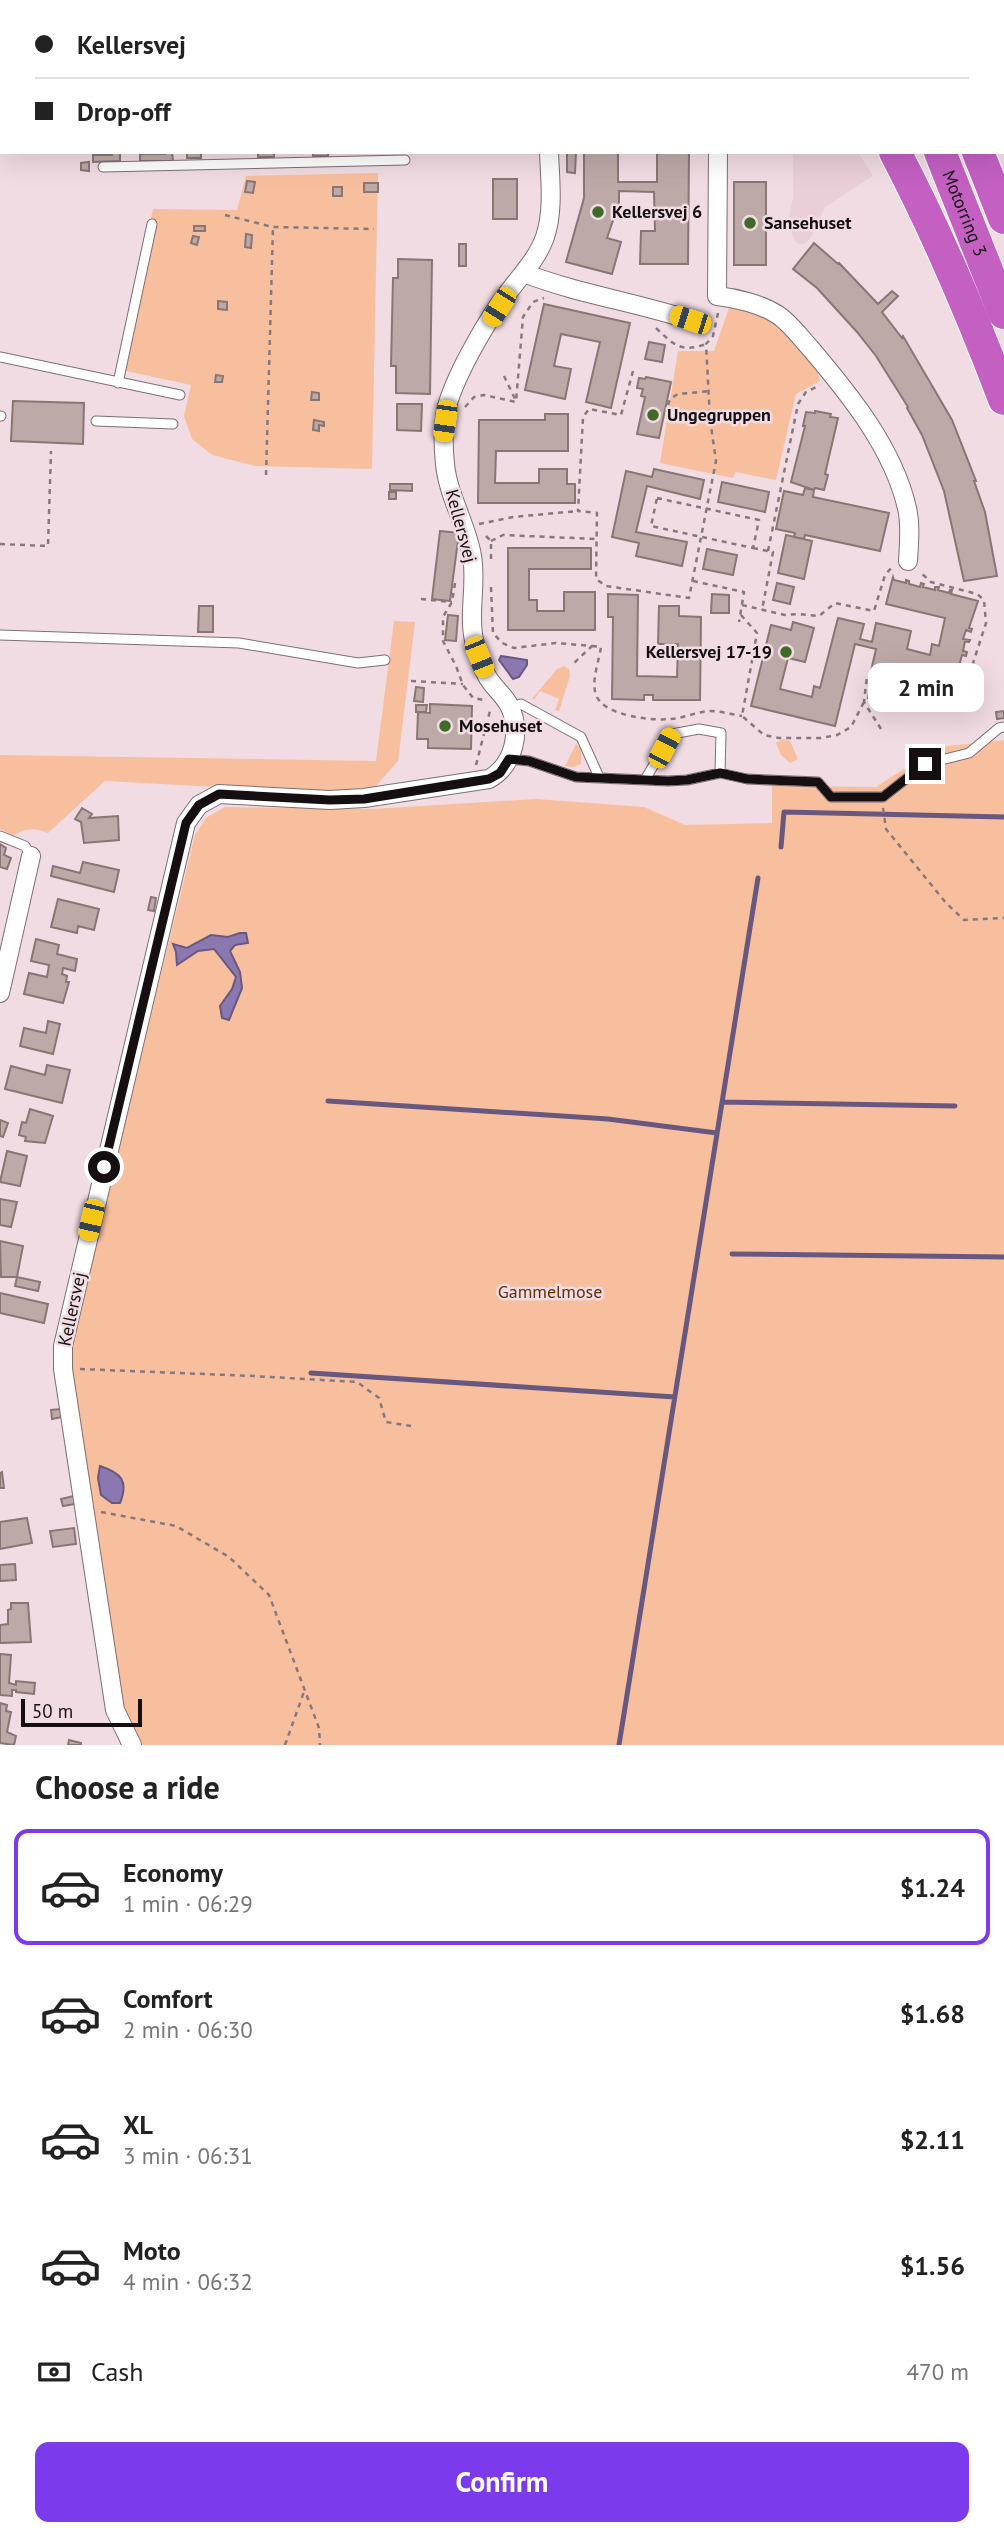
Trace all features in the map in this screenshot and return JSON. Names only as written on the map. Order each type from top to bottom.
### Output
[{"type":"highway","points":[[896,154],[922,203],[1004,399]]},
{"type":"highway","name":"Motorring 3","points":[[941,154],[1004,313]]},
{"type":"highway","name":"Motorring 3","points":[[979,154],[1004,218]]},
{"type":"street","name":"Kellersvej","points":[[501,704],[487,677],[474,637],[472,606],[475,580],[472,555],[445,467],[443,436],[447,407],[458,379],[482,334],[545,237],[551,208],[549,154]]},
{"type":"street","points":[[718,154],[717,296],[762,307],[779,316],[853,400],[881,445],[902,489],[908,511],[908,561]]},
{"type":"street","points":[[524,273],[555,285],[646,306],[690,320]]},
{"type":"street","points":[[501,704],[514,719],[515,734],[509,759]]},
{"type":"street","name":"Kellersvej","points":[[132,1745],[115,1710],[63,1369],[63,1346],[186,823],[199,805],[219,794],[330,800],[364,799],[475,782],[500,773],[509,759]]},
{"type":"street","points":[[0,993],[31,856]]},
{"type":"lane","points":[[103,167],[405,160]]},
{"type":"lane","points":[[118,383],[152,224]]},
{"type":"lane","points":[[0,358],[180,395]]},
{"type":"lane","points":[[96,421],[173,424]]},
{"type":"lane","points":[[0,635],[239,643],[358,663],[385,660]]},
{"type":"lane","points":[[501,704],[521,704],[581,737],[599,777]]},
{"type":"lane","points":[[509,759],[529,761],[576,777],[687,780],[720,773],[747,779],[818,782],[831,797],[883,797],[925,764],[969,753],[999,728],[1004,727]]},
{"type":"lane","points":[[646,778],[672,734],[686,730],[721,733],[720,773]]},
{"type":"lane","points":[[0,836],[24,846],[31,856]]},
{"type":"path","points":[[225,215],[274,227],[374,229]]},
{"type":"path","points":[[266,475],[274,227]]},
{"type":"path","points":[[646,306],[642,319],[649,321],[677,347],[694,348],[706,344],[713,336],[717,326],[717,296]]},
{"type":"path","points":[[516,402],[523,317],[533,302],[547,297]]},
{"type":"path","points":[[491,567],[491,541],[475,524],[513,517],[578,511],[597,513],[596,579],[606,586],[689,598],[716,461],[710,419],[706,344]]},
{"type":"path","points":[[578,511],[583,417],[589,409],[621,415],[633,370]]},
{"type":"path","points":[[504,376],[516,402]]},
{"type":"path","points":[[768,551],[798,404],[806,392],[835,378]]},
{"type":"path","points":[[668,405],[670,399],[678,394],[710,391]]},
{"type":"path","points":[[463,410],[474,397],[484,395],[516,402]]},
{"type":"path","points":[[0,544],[48,546],[51,451]]},
{"type":"path","points":[[753,548],[759,520],[656,498],[651,527],[701,537],[753,548],[773,552],[762,610]]},
{"type":"path","points":[[491,541],[503,535],[596,539]]},
{"type":"path","points":[[491,579],[493,633],[502,643],[514,648],[556,643],[601,647],[594,684],[602,706],[647,719],[670,719],[708,711],[742,716],[764,735],[791,738],[821,738],[837,735],[851,727],[864,702],[867,676],[941,702],[954,698],[964,691],[969,681],[986,624],[984,600],[977,594],[931,582],[908,561],[892,566],[884,575],[874,611],[835,604],[819,616],[785,615],[742,606]]},
{"type":"path","points":[[693,581],[744,592],[739,622]]},
{"type":"path","points":[[421,599],[452,603]]},
{"type":"path","points":[[741,615],[757,633],[742,716]]},
{"type":"path","points":[[574,663],[592,646]]},
{"type":"path","points":[[411,681],[463,684]]},
{"type":"path","points":[[864,702],[881,729]]},
{"type":"path","points":[[475,782],[476,758],[501,704]]},
{"type":"path","points":[[883,805],[886,829],[946,903],[964,920],[1004,918]]},
{"type":"path","points":[[63,1369],[228,1374],[357,1382],[379,1398],[386,1422],[411,1426]]},
{"type":"path","points":[[84,1509],[176,1526],[229,1557],[269,1595],[319,1728],[320,1745]]},
{"type":"path","points":[[285,1745],[304,1689]]},
{"type":"shaded area","points":[[793,154],[859,154],[873,176],[825,207],[810,239],[799,245],[788,223],[793,197]]},
{"type":"shaded area","points":[[501,656],[527,660],[527,665],[519,677],[513,679],[499,660]]},
{"type":"shaded area","points":[[246,933],[248,943],[235,945],[230,951],[240,972],[242,988],[229,1020],[222,1018],[220,1006],[232,989],[236,977],[214,949],[198,951],[177,965],[173,944],[187,948],[211,935],[228,937]]},
{"type":"shaded area","points":[[100,1466],[121,1479],[124,1489],[120,1503],[112,1503],[101,1495],[98,1478]]},
{"type":"green space","points":[[378,173],[372,469],[255,466],[212,455],[192,439],[184,416],[191,385],[117,369],[153,209],[237,210],[246,176]]},
{"type":"green space","points":[[730,305],[772,318],[816,367],[820,381],[796,394],[776,480],[735,472],[733,478],[660,463],[678,351],[714,351]]},
{"type":"green space","points":[[394,621],[415,622],[398,761],[375,787],[313,792],[105,781],[48,833],[30,829],[13,836],[0,829],[0,755],[376,761]]},
{"type":"green space","points":[[564,666],[569,669],[570,676],[559,711],[555,710],[559,699],[540,691],[534,700],[532,699],[557,669]]},
{"type":"green space","points":[[783,739],[790,741],[798,759],[790,763],[781,755],[776,743]]},
{"type":"green space","name":"Gammelmose","points":[[1004,740],[1004,1745],[143,1745],[124,1709],[70,1375],[69,1352],[195,835],[206,818],[225,807],[372,809],[536,799],[644,807],[685,825],[772,823],[772,786],[876,787],[938,747]]},
{"type":"green space","points":[[576,744],[581,749],[581,764],[574,767],[565,766]]},
{"type":"building","points":[[120,154],[120,161],[93,162],[93,155]]},
{"type":"building","points":[[140,154],[172,154],[173,161],[140,161]]},
{"type":"building","points":[[187,154],[201,154],[201,158],[187,158]]},
{"type":"building","points":[[258,154],[274,154],[274,157],[258,157]]},
{"type":"building","points":[[567,154],[576,154],[575,173],[567,172]]},
{"type":"building","name":"Kellersvej 6","points":[[584,154],[618,154],[618,182],[657,182],[657,154],[689,154],[688,264],[640,264],[641,231],[655,231],[654,192],[619,191],[619,203],[607,238],[621,242],[612,274],[566,262],[584,198]]},
{"type":"building","points":[[89,162],[89,171],[81,170],[81,163]]},
{"type":"building","points":[[493,179],[517,179],[517,219],[493,219]]},
{"type":"building","points":[[247,181],[255,182],[253,193],[245,192]]},
{"type":"building","name":"Sansehuset","points":[[734,182],[766,182],[766,265],[734,265]]},
{"type":"building","points":[[364,183],[378,183],[378,192],[364,192]]},
{"type":"building","points":[[333,187],[342,187],[342,196],[333,196]]},
{"type":"building","points":[[194,226],[205,226],[205,231],[194,231]]},
{"type":"building","points":[[246,234],[252,235],[251,248],[245,247]]},
{"type":"building","points":[[193,236],[199,237],[197,245],[191,243]]},
{"type":"building","points":[[814,243],[839,263],[878,304],[892,291],[898,296],[882,312],[902,338],[903,336],[952,420],[985,512],[997,576],[964,581],[944,491],[908,407],[876,356],[857,332],[817,288],[793,269]]},
{"type":"building","points":[[459,244],[466,244],[466,266],[459,266]]},
{"type":"building","points":[[398,259],[432,260],[430,394],[396,393],[396,366],[391,366],[393,278],[398,278]]},
{"type":"building","points":[[218,301],[227,302],[227,310],[218,309]]},
{"type":"building","points":[[544,304],[630,323],[611,408],[586,402],[600,342],[561,334],[554,366],[571,369],[565,399],[525,390]]},
{"type":"building","points":[[649,342],[665,345],[662,362],[645,359]]},
{"type":"building","points":[[216,375],[223,376],[222,382],[215,382]]},
{"type":"building","name":"Ungegruppen","points":[[639,378],[671,382],[659,438],[637,434],[645,397],[641,396],[643,389],[637,388]]},
{"type":"building","points":[[312,392],[319,393],[319,400],[311,400]]},
{"type":"building","points":[[13,401],[84,403],[83,444],[11,441]]},
{"type":"building","points":[[397,404],[422,404],[421,431],[397,430]]},
{"type":"building","points":[[815,411],[838,418],[824,490],[814,490],[791,482],[806,412]]},
{"type":"building","points":[[545,414],[568,414],[568,451],[496,451],[495,483],[539,483],[539,469],[567,469],[567,484],[575,484],[575,503],[478,503],[479,420],[545,420]]},
{"type":"building","points":[[314,420],[324,422],[324,426],[319,425],[319,431],[313,430]]},
{"type":"building","points":[[654,469],[704,480],[700,499],[647,486],[636,532],[687,542],[682,566],[636,556],[639,543],[612,537],[626,471],[652,477]]},
{"type":"building","points":[[722,482],[769,492],[765,512],[718,502]]},
{"type":"building","points":[[390,484],[412,484],[412,491],[390,490]]},
{"type":"building","points":[[805,488],[814,490],[813,497],[889,513],[880,551],[805,535],[804,539],[794,537],[795,533],[776,529],[784,491],[803,495]]},
{"type":"building","points":[[389,492],[396,492],[396,499],[389,499]]},
{"type":"building","points":[[440,531],[459,533],[450,601],[432,599]]},
{"type":"building","points":[[786,535],[812,541],[804,579],[778,573]]},
{"type":"building","points":[[508,548],[591,548],[591,569],[529,569],[529,600],[537,600],[537,611],[564,611],[564,592],[595,592],[595,630],[508,630]]},
{"type":"building","points":[[707,549],[737,555],[733,575],[703,569]]},
{"type":"building","name":"Kellersvej 17-19","points":[[893,577],[894,580],[906,583],[906,580],[909,584],[920,587],[921,583],[924,584],[923,587],[935,590],[935,587],[939,587],[938,590],[949,593],[952,590],[951,594],[978,601],[969,628],[972,629],[971,632],[966,630],[963,639],[970,640],[965,641],[963,651],[967,652],[966,656],[962,655],[959,666],[963,667],[963,671],[959,670],[956,681],[961,682],[960,686],[919,677],[918,681],[915,681],[916,676],[905,673],[904,678],[900,678],[902,673],[890,670],[889,675],[886,674],[887,670],[875,667],[874,672],[871,671],[876,649],[855,644],[835,726],[751,706],[771,625],[791,630],[793,622],[814,628],[805,662],[788,658],[780,689],[812,697],[814,686],[820,688],[838,618],[864,624],[860,639],[872,642],[876,623],[911,631],[907,649],[930,655],[932,644],[939,646],[945,618],[886,604]]},
{"type":"building","points":[[777,583],[794,587],[790,604],[773,600]]},
{"type":"building","points":[[608,594],[638,595],[637,676],[677,677],[678,644],[658,644],[659,606],[679,606],[679,616],[701,617],[700,700],[653,700],[653,695],[644,695],[644,700],[612,699],[613,617],[608,617]]},
{"type":"building","points":[[712,594],[729,595],[729,613],[711,613]]},
{"type":"building","points":[[199,606],[213,606],[213,632],[198,632]]},
{"type":"building","points":[[448,615],[458,616],[456,641],[445,640]]},
{"type":"building","points":[[872,681],[889,684],[886,701],[868,698]]},
{"type":"building","points":[[416,687],[424,688],[423,702],[414,701]]},
{"type":"building","name":"Mosehuset","points":[[430,704],[472,706],[471,749],[428,748],[428,739],[417,739],[418,712],[430,713]]},
{"type":"building","points":[[416,705],[427,705],[426,712],[416,712]]},
{"type":"building","points":[[1004,711],[1004,718],[997,719],[996,712]]},
{"type":"building","points":[[82,808],[92,814],[89,818],[118,816],[119,840],[84,843],[81,822],[75,819]]},
{"type":"building","points":[[0,844],[6,848],[4,855],[11,858],[7,869],[0,867]]},
{"type":"building","points":[[83,862],[119,870],[114,892],[51,876],[53,866],[80,873]]},
{"type":"building","points":[[151,897],[156,898],[154,911],[148,910]]},
{"type":"building","points":[[58,899],[99,909],[94,930],[78,926],[77,933],[51,927]]},
{"type":"building","points":[[36,939],[59,945],[57,954],[77,959],[75,971],[63,968],[62,974],[67,976],[66,982],[69,982],[63,1003],[24,994],[29,973],[47,977],[49,965],[31,961]]},
{"type":"building","points":[[48,1021],[60,1024],[53,1054],[20,1046],[24,1028],[46,1033]]},
{"type":"building","points":[[47,1065],[70,1070],[62,1103],[5,1089],[11,1066],[45,1075]]},
{"type":"building","points":[[30,1109],[53,1116],[45,1143],[25,1141],[26,1137],[19,1135],[22,1122],[26,1123]]},
{"type":"building","points":[[0,1120],[8,1123],[3,1137],[0,1136]]},
{"type":"building","points":[[7,1151],[27,1156],[20,1186],[0,1182]]},
{"type":"building","points":[[0,1199],[17,1202],[11,1227],[0,1225]]},
{"type":"building","points":[[0,1241],[23,1246],[17,1277],[1,1277]]},
{"type":"building","points":[[17,1277],[40,1282],[38,1291],[15,1286]]},
{"type":"building","points":[[0,1293],[48,1304],[44,1323],[0,1313]]},
{"type":"building","points":[[61,1409],[62,1417],[52,1419],[51,1410]]},
{"type":"building","points":[[2,1472],[4,1488],[0,1488],[0,1473]]},
{"type":"building","points":[[74,1496],[75,1504],[63,1506],[61,1499]]},
{"type":"building","points":[[27,1518],[32,1543],[0,1549],[0,1522]]},
{"type":"building","points":[[74,1528],[76,1544],[53,1547],[50,1531]]},
{"type":"building","points":[[15,1564],[16,1580],[0,1581],[0,1565]]},
{"type":"building","points":[[11,1603],[28,1603],[31,1642],[0,1643],[0,1625],[8,1624]]},
{"type":"building","points":[[0,1654],[11,1655],[9,1683],[35,1683],[34,1694],[12,1690],[12,1696],[0,1695]]},
{"type":"building","points":[[0,1703],[7,1705],[6,1711],[11,1712],[7,1732],[16,1736],[14,1745],[0,1743]]},
{"type":"building","points":[[69,1740],[81,1743],[81,1745],[68,1745]]},
{"type":"waterway","points":[[781,847],[784,812],[1004,817]]},
{"type":"waterway","points":[[619,1745],[758,878]]},
{"type":"waterway","points":[[328,1101],[608,1119],[717,1133]]},
{"type":"waterway","points":[[722,1102],[955,1106]]},
{"type":"waterway","points":[[732,1254],[1004,1257]]},
{"type":"waterway","points":[[311,1373],[675,1397]]},
{"type":"place","name":"Kellersvej 6","points":[[598,212]]},
{"type":"place","name":"Sansehuset","points":[[750,223]]},
{"type":"place","name":"Ungegruppen","points":[[653,415]]},
{"type":"place","name":"Kellersvej 17-19","points":[[786,652]]},
{"type":"place","name":"Mosehuset","points":[[445,726]]},
{"type":"route","points":[[104,1167],[186,823],[199,805],[219,794],[330,800],[364,799],[489,779],[500,773],[509,759],[529,761],[576,777],[668,781],[720,773],[747,779],[818,782],[831,797],[883,797],[925,764]]}]
